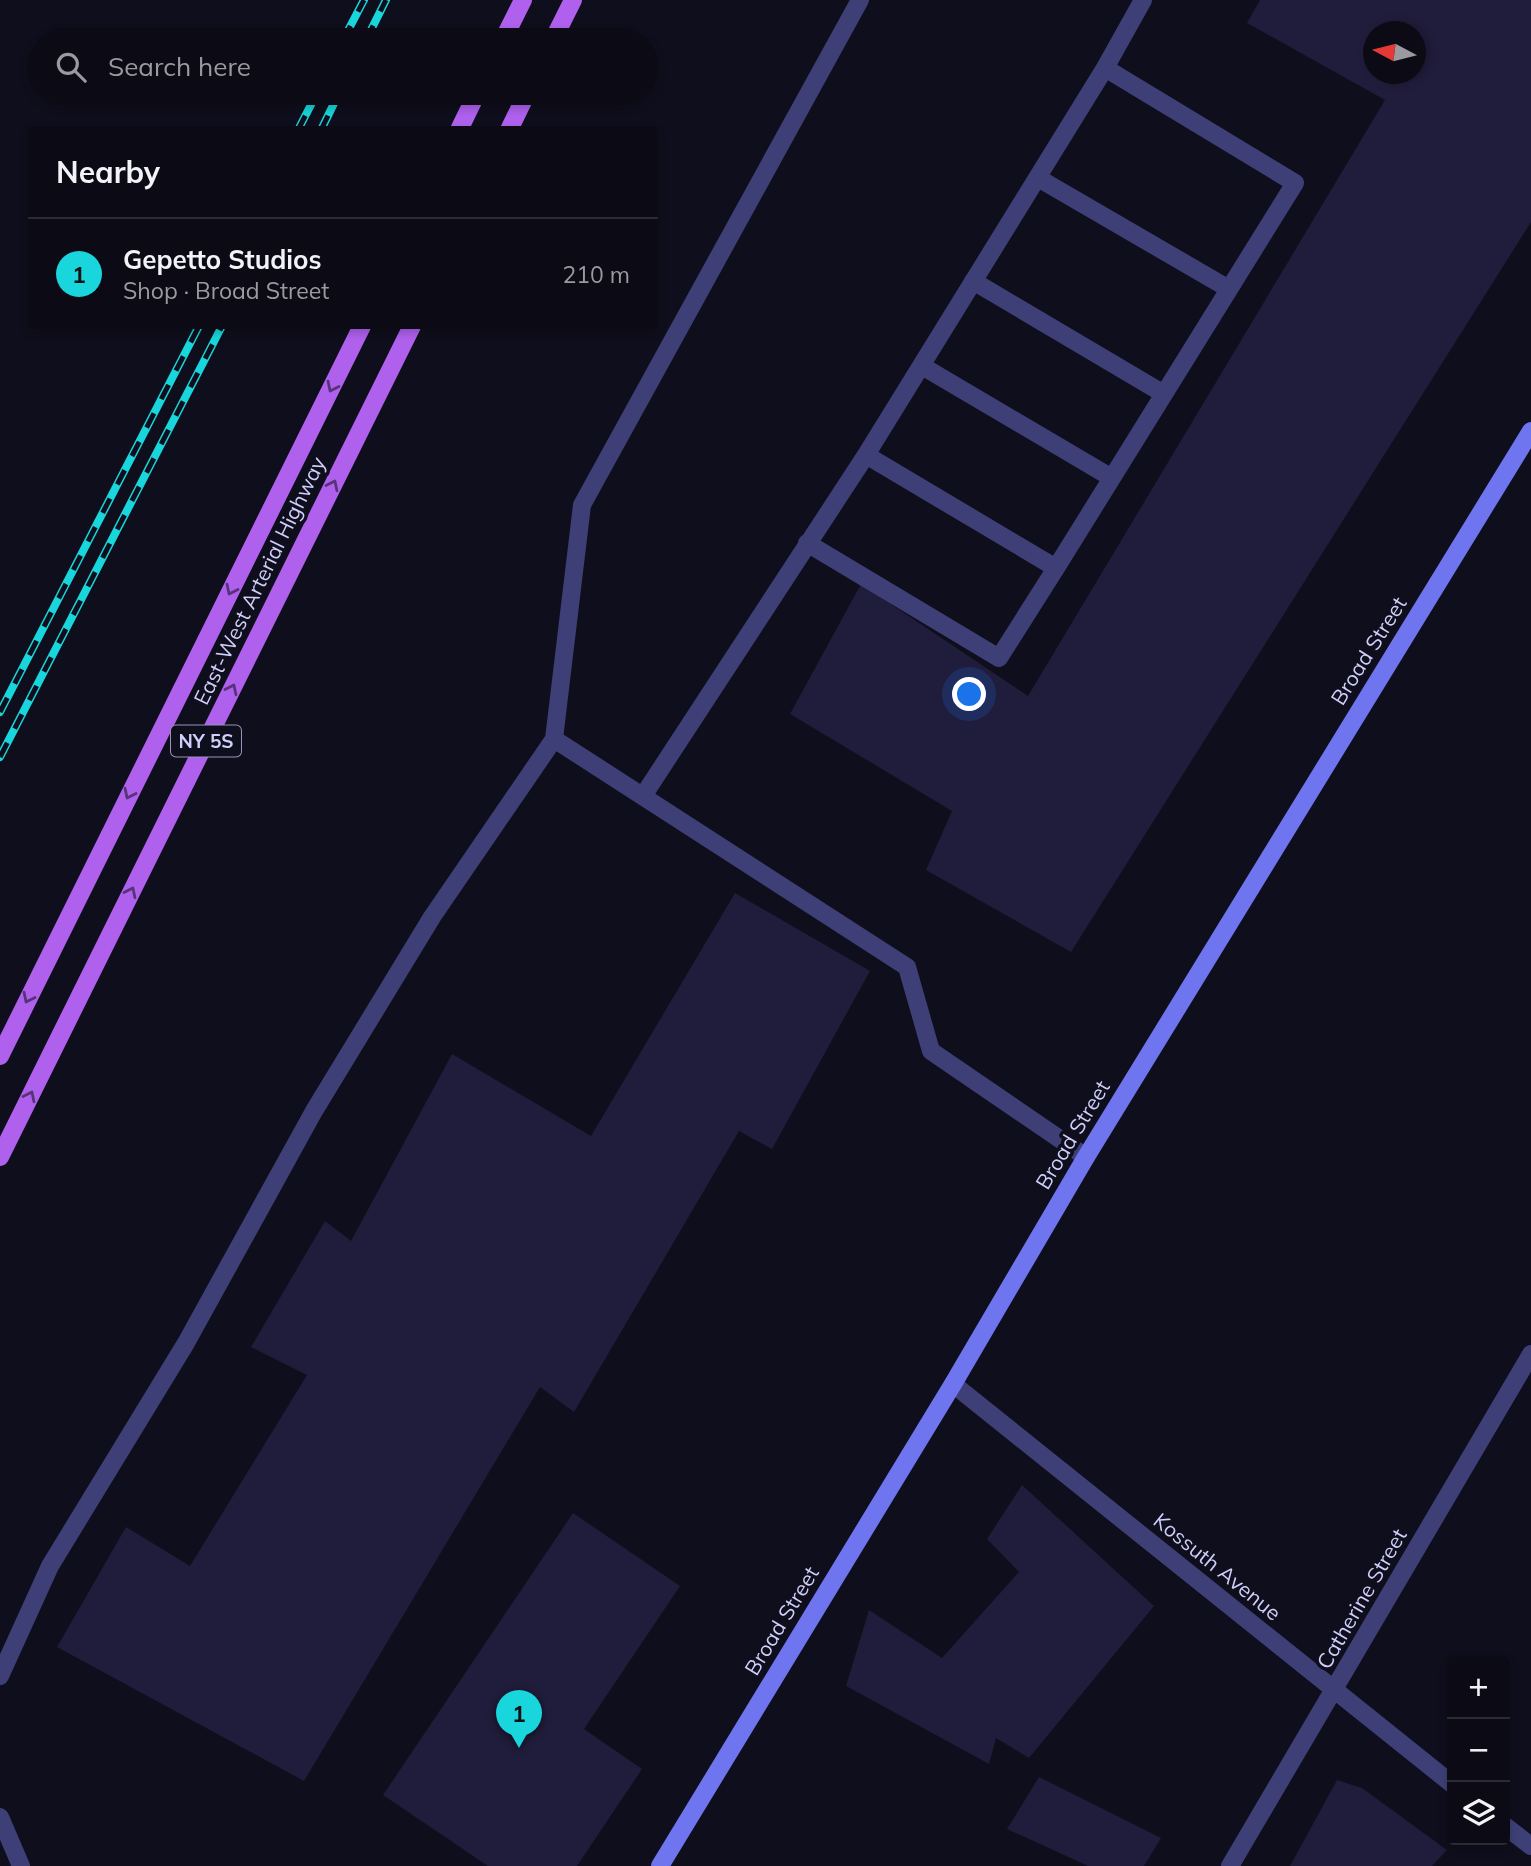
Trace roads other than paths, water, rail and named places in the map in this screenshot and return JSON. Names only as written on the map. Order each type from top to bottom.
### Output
[{"type":"main road","points":[[509,28],[523,0]]},
{"type":"main road","points":[[559,28],[573,0]]},
{"type":"main road","points":[[461,126],[471,105]]},
{"type":"main road","points":[[511,126],[521,105]]},
{"type":"main road","name":"East-West Arterial Highway","points":[[0,1056],[361,329]]},
{"type":"main road","name":"East-West Arterial Highway","points":[[0,1157],[411,329]]},
{"type":"main road","name":"Broad Street","points":[[660,1866],[953,1384],[1086,1157],[1531,431]]},
{"type":"street","points":[[0,1676],[50,1566],[186,1343],[314,1111],[432,917],[554,739],[582,505],[860,0]]},
{"type":"street","points":[[643,796],[922,366],[1105,68],[1143,0]]},
{"type":"street","points":[[807,543],[999,658],[1056,568],[1295,183],[1105,68]]},
{"type":"street","points":[[1038,178],[1229,289]]},
{"type":"street","points":[[973,281],[1164,394]]},
{"type":"street","points":[[922,366],[1112,478]]},
{"type":"street","points":[[866,455],[1056,568]]},
{"type":"street","points":[[554,739],[907,967],[931,1051],[1086,1157]]},
{"type":"street","name":"Catherine Street","points":[[1230,1866],[1531,1354]]},
{"type":"street","name":"Kossuth Avenue","points":[[953,1384],[1449,1782]]},
{"type":"street","points":[[0,1816],[20,1866]]},
{"type":"street","points":[[1510,1830],[1531,1846]]},
{"type":"railway","points":[[349,28],[364,0]]},
{"type":"railway","points":[[372,28],[386,0]]},
{"type":"railway","points":[[300,126],[311,105]]},
{"type":"railway","points":[[323,126],[333,105]]},
{"type":"railway","points":[[0,712],[197,329]]},
{"type":"railway","points":[[0,757],[220,329]]},
{"type":"place","name":"Gepetto Studios","points":[[519,1748]]}]
